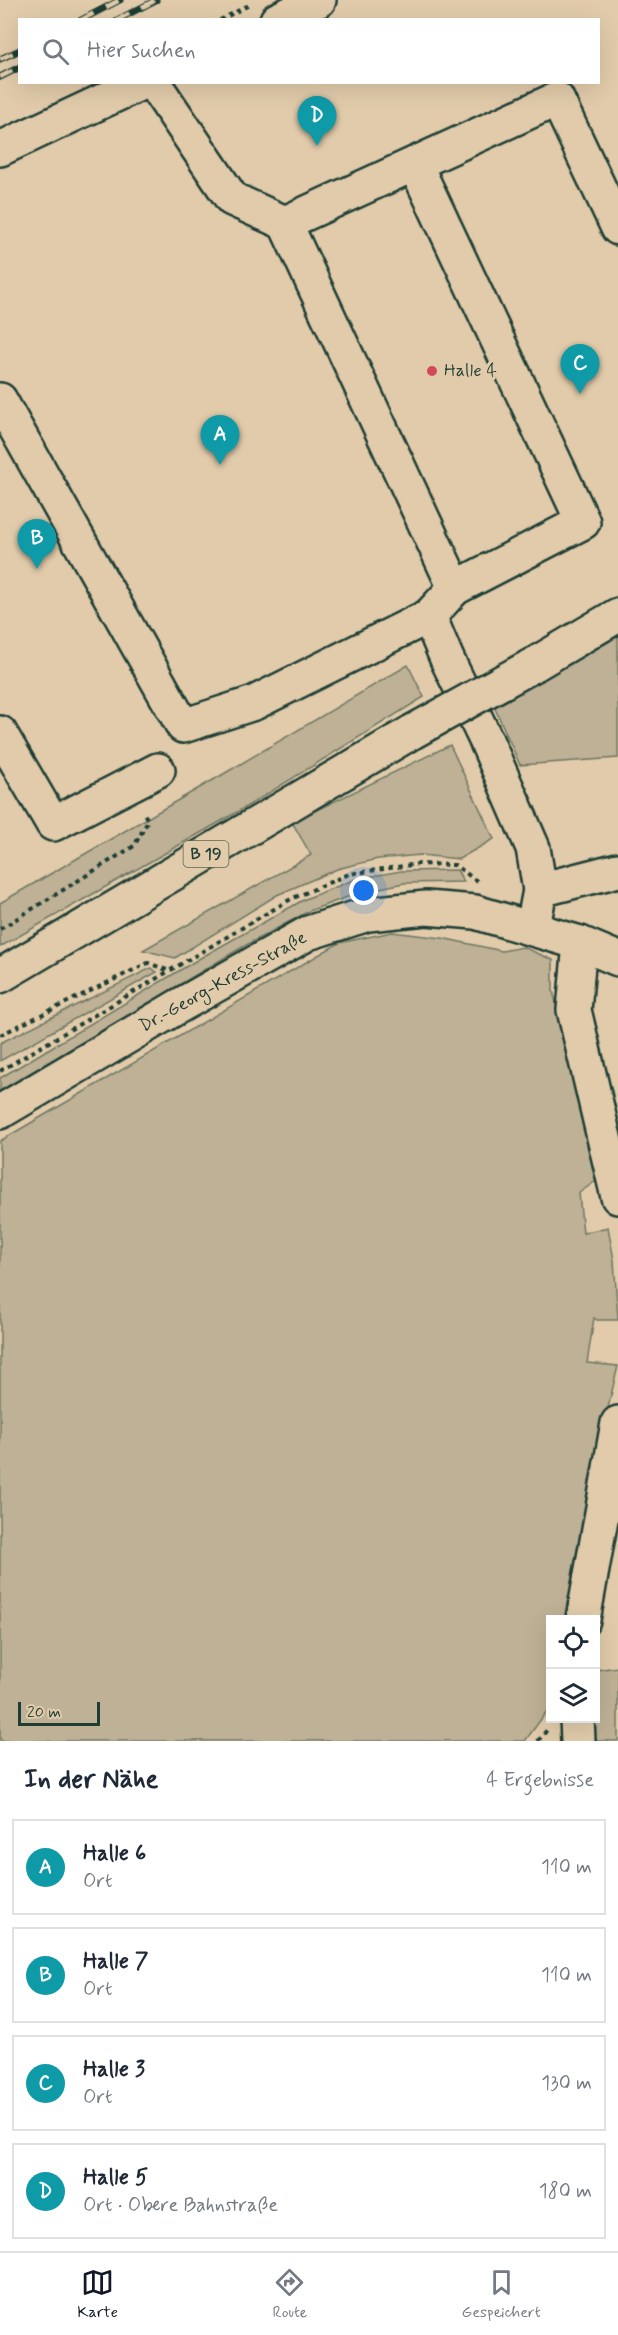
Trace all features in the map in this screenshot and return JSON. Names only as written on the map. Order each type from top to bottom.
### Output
[{"type":"main road","points":[[281,18],[319,0]]},
{"type":"main road","points":[[0,149],[139,84]]},
{"type":"main road","points":[[154,84],[232,199],[285,223],[455,588]]},
{"type":"main road","points":[[285,223],[556,99],[618,228]]},
{"type":"main road","points":[[0,401],[183,726],[254,703],[429,616],[455,588],[583,522],[415,164]]},
{"type":"main road","name":"B 19","points":[[0,976],[412,732],[618,615]]},
{"type":"main road","points":[[429,616],[533,848],[540,890],[532,927]]},
{"type":"main road","points":[[0,733],[53,824],[144,777]]},
{"type":"main road","points":[[540,890],[618,870]]},
{"type":"main road","name":"Dr.-Georg-Kress-Straße","points":[[0,1112],[308,933],[368,914],[426,908],[475,912],[532,927],[618,959]]},
{"type":"main road","points":[[580,943],[574,1010],[618,1197]]},
{"type":"main road","points":[[584,1615],[618,1423]]},
{"type":"main road","points":[[577,1723],[578,1741]]},
{"type":"path","points":[[224,18],[260,0]]},
{"type":"path","points":[[0,928],[134,846],[148,821],[144,777]]},
{"type":"path","points":[[0,1035],[148,963],[171,971]]},
{"type":"shaded area","points":[[618,622],[618,758],[520,765],[490,697]]},
{"type":"shaded area","points":[[408,665],[424,697],[246,807],[0,947],[0,903]]},
{"type":"shaded area","points":[[450,745],[494,839],[459,859],[420,855],[378,859],[337,869],[277,895],[175,958],[143,950],[311,855],[292,822]]},
{"type":"shaded area","points":[[457,870],[464,882],[404,883],[361,892],[309,911],[239,949],[0,1092],[0,1078],[202,957],[305,899],[356,879],[401,871]]},
{"type":"shaded area","points":[[392,932],[442,938],[502,951],[523,947],[553,960],[553,991],[600,1178],[579,1193],[583,1233],[608,1227],[614,1260],[618,1320],[594,1318],[587,1363],[618,1366],[589,1487],[565,1615],[546,1615],[546,1712],[525,1741],[0,1741],[0,1141],[339,943]]},
{"type":"shaded area","points":[[151,968],[157,972],[0,1061],[0,1043]]},
{"type":"shaded area","points":[[618,1667],[618,1741],[586,1741],[586,1723],[600,1723],[600,1669]]},
{"type":"railway","points":[[85,18],[120,0]]},
{"type":"railway","points":[[121,18],[156,0]]},
{"type":"railway","points":[[0,59],[18,51]]},
{"type":"railway","points":[[0,77],[18,68]]},
{"type":"place","name":"Halle 5","points":[[317,146]]},
{"type":"place","name":"Halle 4","points":[[432,371]]},
{"type":"place","name":"Halle 3","points":[[580,394]]},
{"type":"place","name":"Halle 6","points":[[220,465]]},
{"type":"place","name":"Halle 7","points":[[37,569]]}]
